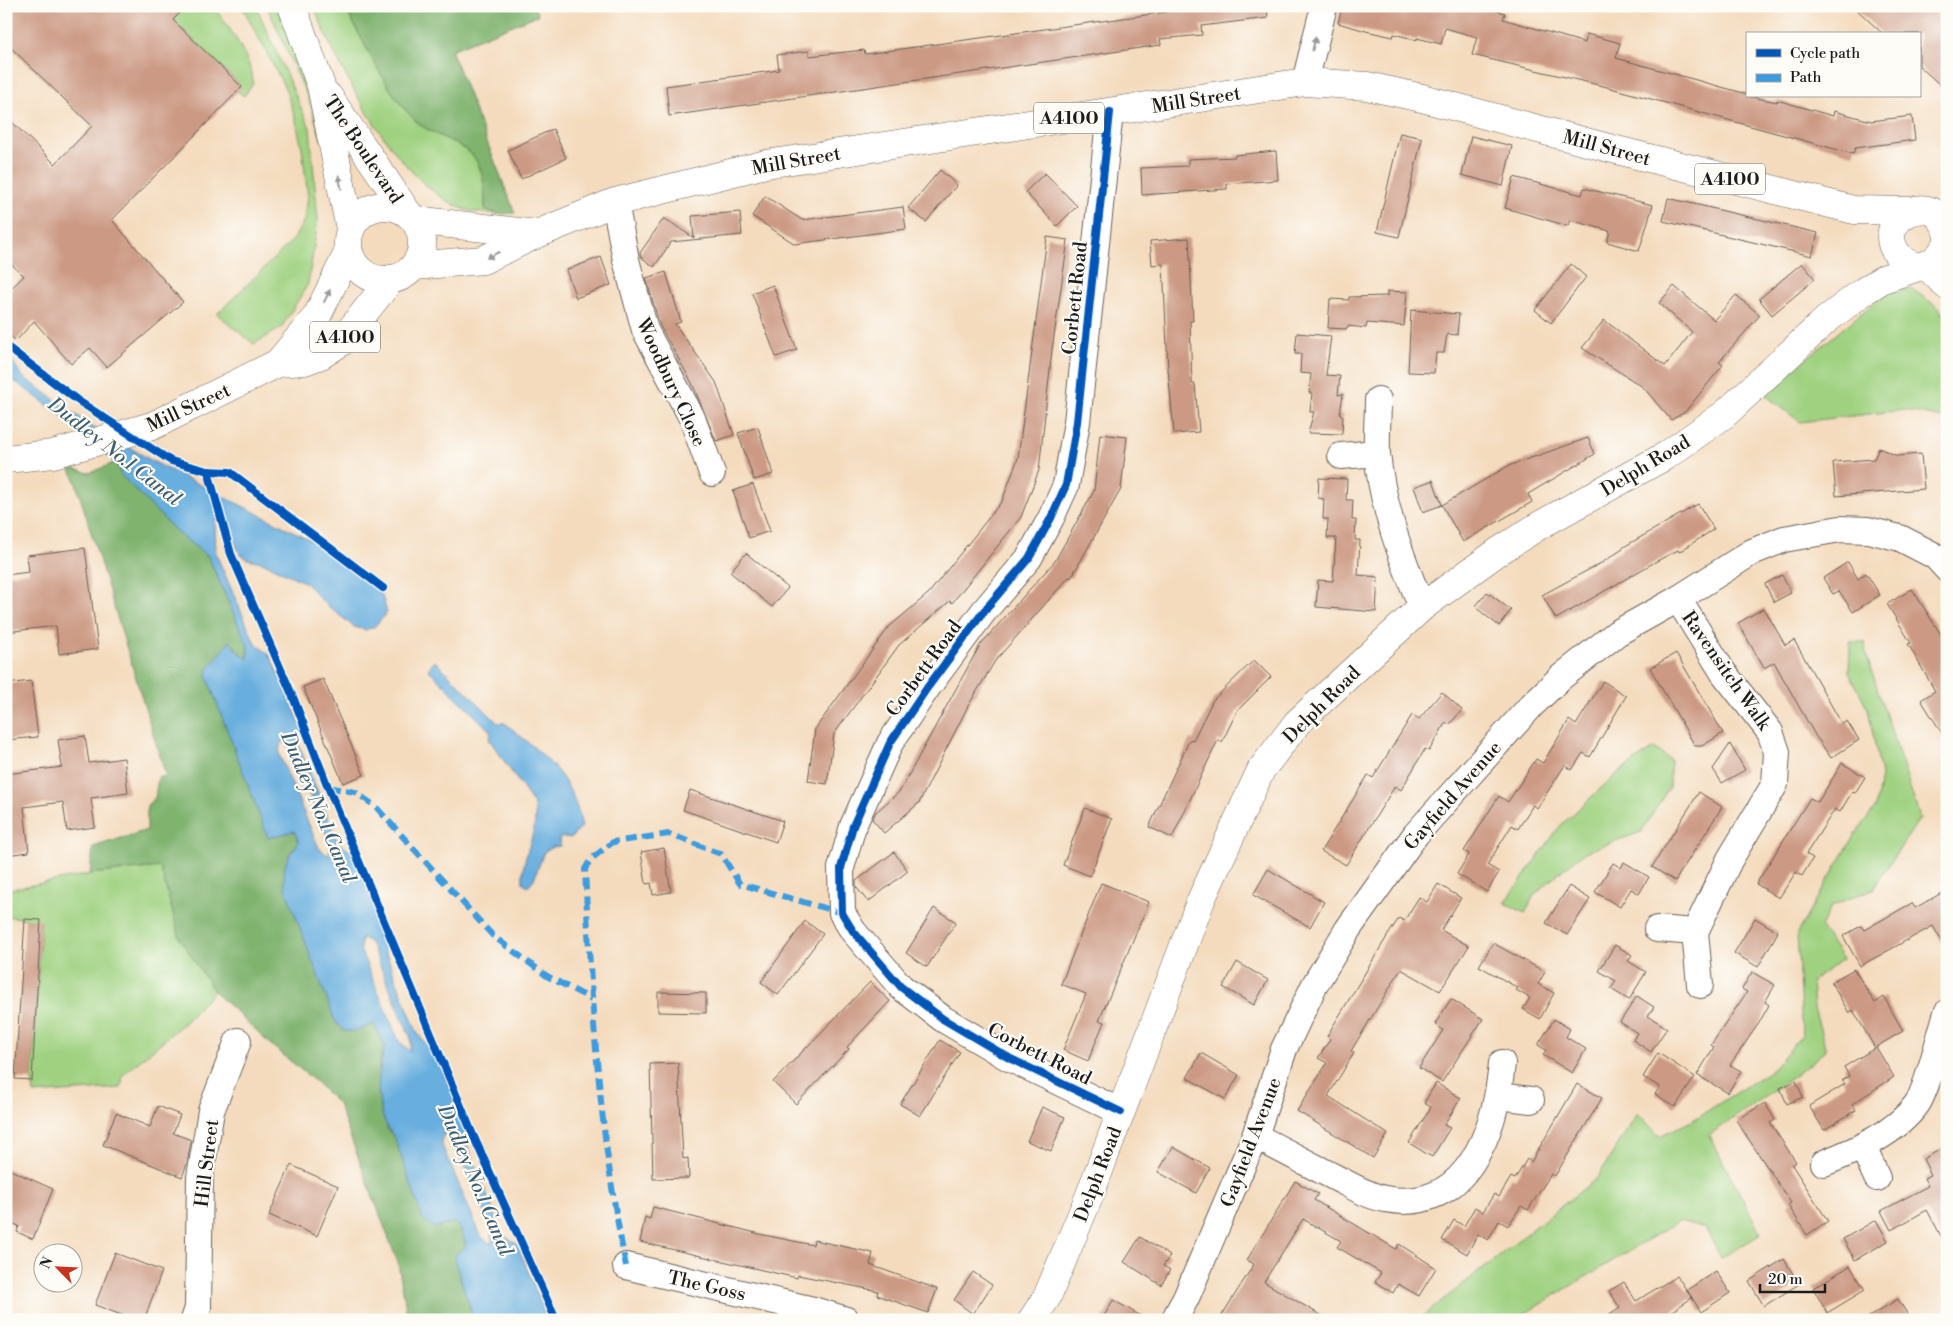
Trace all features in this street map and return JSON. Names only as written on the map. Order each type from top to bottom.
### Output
[{"type":"main road","name":"The Boulevard","points":[[292,6],[321,86],[349,241]]},
{"type":"main road","name":"Mill Street","points":[[6,459],[53,454],[152,426],[278,363],[305,361],[321,355],[341,342],[402,273],[483,260],[537,234],[615,202],[766,164],[1305,82],[1367,86],[1422,98],[1605,148],[1854,210],[1908,211]]},
{"type":"main road","name":"The Boulevard","points":[[321,86],[411,216]]},
{"type":"main road","points":[[383,207],[411,216],[420,230],[421,250],[402,273],[372,279],[356,267],[349,241],[358,216],[365,211],[383,207]]},
{"type":"main road","name":"A4100","points":[[1908,211],[1920,209],[1932,212],[1945,219]]},
{"type":"main road","name":"Mill Street","points":[[1854,210],[1892,239]]},
{"type":"main road","name":"Delph Road","points":[[1864,291],[1892,239],[1899,218],[1908,211]]},
{"type":"main road","name":"Mill Street","points":[[411,216],[537,234]]},
{"type":"main road","name":"A4100","points":[[1892,239],[1897,255],[1905,262],[1922,267]]},
{"type":"main road","name":"Mill Street","points":[[278,363],[317,316],[349,241]]},
{"type":"main road","points":[[1947,244],[1940,256],[1922,267],[1947,286]]},
{"type":"main road","name":"Delph Road","points":[[1032,1320],[1047,1297],[1089,1197],[1201,900],[1261,770],[1297,723],[1422,607],[1532,530],[1667,456],[1726,414],[1826,320],[1864,291],[1883,279],[1922,267]]},
{"type":"street","points":[[1305,82],[1324,6]]},
{"type":"street","name":"Corbett Road","points":[[1110,112],[1077,422],[1066,485],[1051,518],[1028,558],[973,626],[890,742],[853,826],[841,868],[842,913],[853,931],[901,987],[943,1019],[1009,1058],[1121,1112]]},
{"type":"street","name":"Woodbury Close","points":[[615,202],[626,260],[645,330],[692,418],[712,473]]},
{"type":"street","points":[[1378,400],[1377,453],[1395,541],[1422,607]]},
{"type":"street","points":[[1342,456],[1377,453]]},
{"type":"street","name":"Gayfield Avenue","points":[[1174,1320],[1186,1298],[1255,1136],[1284,1049],[1314,986],[1348,928],[1416,834],[1531,706],[1560,678],[1617,633],[1678,599],[1752,552],[1784,539],[1840,529],[1868,530],[1900,538],[1935,556],[1947,568]]},
{"type":"street","name":"Ravensitch Walk","points":[[1678,599],[1723,672],[1770,732],[1777,752],[1775,784],[1730,859],[1695,932]]},
{"type":"street","points":[[1657,929],[1695,932],[1700,985]]},
{"type":"street","points":[[1824,1164],[1863,1147],[1906,1116],[1918,1102],[1947,1013]]},
{"type":"street","name":"Hill Street","points":[[194,1320],[198,1300],[200,1177],[211,1112],[238,1041]]},
{"type":"street","points":[[1255,1136],[1372,1196],[1386,1200],[1418,1199],[1448,1190],[1462,1176],[1479,1153],[1499,1096],[1502,1063]]},
{"type":"street","points":[[1499,1096],[1531,1100]]},
{"type":"street","points":[[1863,1147],[1877,1178]]},
{"type":"street","name":"The Goss","points":[[626,1266],[813,1310],[846,1320]]},
{"type":"green space","points":[[186,6],[212,6],[232,32],[244,54],[252,75],[253,84],[244,96],[237,91],[241,86],[173,20]]},
{"type":"green space","points":[[242,6],[256,6],[310,128],[318,221],[308,284],[281,328],[254,344],[217,314],[294,239],[304,220],[308,197],[302,148],[295,117],[285,88]]},
{"type":"green space","points":[[267,6],[277,6],[309,80],[322,142],[309,100]]},
{"type":"green space","points":[[314,6],[344,6],[386,83],[407,111],[424,128],[472,154],[483,178],[485,209],[498,214],[472,211],[457,206],[434,192],[412,172],[371,119],[353,89],[337,59]]},
{"type":"green space","points":[[344,6],[534,6],[538,15],[451,50],[515,213],[498,214],[485,209],[483,178],[472,154],[424,128],[407,111],[386,83]]},
{"type":"green space","points":[[1912,289],[1939,308],[1947,321],[1947,419],[1904,410],[1800,422],[1764,394],[1887,292]]},
{"type":"green space","points":[[114,463],[119,467],[121,474],[182,537],[208,556],[248,646],[248,660],[230,642],[268,838],[294,830],[299,842],[288,855],[355,1030],[374,1024],[385,1046],[379,1064],[387,1129],[395,1138],[434,1228],[455,1222],[462,1232],[466,1246],[456,1265],[474,1320],[408,1320],[398,1263],[338,1104],[317,1083],[271,1045],[214,991],[180,939],[160,867],[90,874],[93,847],[147,830],[147,805],[155,798],[158,777],[166,776],[74,477],[68,467],[89,473]]},
{"type":"green space","points":[[1850,642],[1865,642],[1866,654],[1920,818],[1873,889],[1831,906],[1821,928],[1843,959],[1812,981],[1814,1008],[1826,1050],[1796,1075],[1709,1135],[1761,1234],[1721,1258],[1705,1228],[1679,1221],[1514,1320],[1418,1320],[1597,1178],[1638,1113],[1659,1136],[1690,1122],[1773,1069],[1802,1035],[1797,933],[1854,836],[1876,807],[1881,775],[1868,709],[1849,672]]},
{"type":"green space","points":[[1654,748],[1671,760],[1669,788],[1641,832],[1585,852],[1534,895],[1525,913],[1505,903],[1560,826],[1620,771]]},
{"type":"green space","points":[[160,867],[271,1045],[214,991],[184,1023],[123,1075],[121,1088],[34,1094],[32,1080],[41,921],[6,916],[6,890],[90,874]]},
{"type":"water","name":"Dudley No.1 Canal","points":[[6,351],[22,376],[97,430],[105,432],[152,461],[327,548],[349,568],[371,583],[382,595],[387,613],[374,627],[365,630],[354,627],[322,601],[306,583],[262,562],[247,559],[238,551],[227,519],[215,519],[216,554],[255,643],[270,655],[302,727],[299,745],[338,843],[352,852],[379,920],[381,941],[417,1032],[435,1054],[464,1118],[464,1137],[503,1235],[517,1244],[543,1308],[545,1320],[474,1320],[456,1265],[455,1255],[466,1246],[462,1232],[455,1222],[434,1228],[423,1220],[395,1138],[383,1118],[380,1106],[379,1082],[385,1046],[374,1024],[355,1031],[344,1031],[335,1021],[285,888],[284,874],[286,863],[299,842],[294,831],[268,838],[207,677],[208,669],[230,641],[237,651],[248,659],[248,646],[208,556],[182,537],[120,474],[119,467],[78,428],[16,382],[6,382]],"holes":[[[281,741],[290,748],[330,843],[329,856],[319,848],[279,754]],[[362,937],[371,944],[411,1039],[410,1051],[399,1041],[360,949]],[[443,1133],[455,1142],[493,1232],[491,1244],[482,1238],[442,1145]]]},
{"type":"water","points":[[435,661],[498,723],[505,723],[544,756],[564,780],[571,793],[582,827],[571,838],[563,837],[559,839],[560,846],[553,847],[544,852],[534,879],[528,886],[523,883],[523,872],[535,823],[533,803],[489,739],[491,732],[428,669]]},
{"type":"building","points":[[6,6],[187,6],[173,20],[242,87],[112,220],[183,302],[107,367],[90,348],[71,364],[34,321],[16,341],[6,332],[6,293],[24,276],[6,259],[6,116],[55,164],[92,126],[6,43]]},
{"type":"building","points":[[1167,6],[1267,6],[1268,18],[1201,26],[1202,35],[1160,39],[1161,45],[669,116],[666,86],[779,70],[777,55],[809,51],[809,56],[864,50],[865,54],[1167,12]]},
{"type":"building","points":[[1342,6],[1480,6],[1505,13],[1503,19],[1585,43],[1587,34],[1620,43],[1616,58],[1746,94],[1746,98],[1777,102],[1777,100],[1833,116],[1834,111],[1871,121],[1912,116],[1915,140],[1855,148],[1853,154],[1607,87],[1472,55],[1477,37],[1445,28],[1441,44],[1394,34],[1393,37],[1338,23]]},
{"type":"building","points":[[1853,6],[1947,6],[1947,91],[1920,67],[1920,32],[1881,32]]},
{"type":"building","points":[[553,129],[566,158],[521,179],[508,150]]},
{"type":"building","points":[[1400,133],[1422,138],[1399,237],[1377,232]]},
{"type":"building","points":[[1471,136],[1512,146],[1503,186],[1462,175]]},
{"type":"building","points":[[1276,151],[1278,180],[1227,184],[1227,189],[1142,195],[1141,168],[1188,166],[1188,159],[1235,157],[1235,155]]},
{"type":"building","points":[[940,170],[957,185],[926,222],[908,208]]},
{"type":"building","points":[[1045,173],[1077,206],[1057,226],[1025,192]]},
{"type":"building","points":[[1514,177],[1582,195],[1584,188],[1653,205],[1639,251],[1607,242],[1610,231],[1570,220],[1568,226],[1505,208]]},
{"type":"building","points":[[765,196],[802,220],[903,207],[906,229],[795,244],[752,216]]},
{"type":"building","points":[[1668,198],[1818,233],[1812,256],[1663,221]]},
{"type":"building","points":[[740,212],[742,235],[671,242],[654,267],[641,257],[640,253],[664,218],[694,238],[692,216]]},
{"type":"building","points":[[1047,237],[1068,240],[1052,350],[1039,470],[1021,517],[952,603],[950,601],[899,645],[834,734],[827,784],[808,781],[815,729],[889,627],[929,593],[1002,501],[1018,458]]},
{"type":"building","points":[[1189,238],[1193,321],[1190,321],[1192,384],[1195,384],[1199,432],[1174,434],[1168,369],[1163,264],[1152,265],[1150,241]]},
{"type":"building","points":[[601,257],[611,285],[576,298],[566,270]]},
{"type":"building","points":[[1802,263],[1815,279],[1772,315],[1759,299]]},
{"type":"building","points":[[1571,264],[1586,277],[1551,323],[1535,310]]},
{"type":"building","points":[[666,272],[681,322],[675,324],[716,382],[734,435],[716,441],[692,383],[660,326],[646,278]]},
{"type":"building","points":[[773,285],[797,350],[776,357],[752,293]]},
{"type":"building","points":[[1674,286],[1714,320],[1736,295],[1760,315],[1719,362],[1723,365],[1685,412],[1671,420],[1643,387],[1582,348],[1604,320],[1665,366],[1692,332],[1659,303]]},
{"type":"building","points":[[1387,291],[1407,292],[1404,326],[1367,323],[1366,328],[1348,326],[1346,329],[1328,328],[1330,299],[1349,300],[1349,297],[1387,296]]},
{"type":"building","points":[[1411,310],[1459,314],[1457,335],[1447,334],[1444,353],[1436,353],[1434,373],[1408,372]]},
{"type":"building","points":[[1297,333],[1331,336],[1326,375],[1340,376],[1338,395],[1343,394],[1340,414],[1343,416],[1342,434],[1308,433],[1314,412],[1310,412],[1311,374],[1300,373],[1301,354],[1295,354]]},
{"type":"building","points":[[758,427],[773,474],[754,480],[738,433]]},
{"type":"building","points":[[1100,434],[1127,437],[1121,489],[1071,578],[1069,577],[995,661],[968,706],[919,803],[884,833],[872,819],[876,812],[900,791],[980,645],[1055,561],[1094,491]]},
{"type":"building","points":[[1588,438],[1595,454],[1528,494],[1532,502],[1463,542],[1442,505],[1508,466]]},
{"type":"building","points":[[1879,448],[1897,456],[1921,454],[1924,489],[1836,496],[1833,462],[1874,459]]},
{"type":"building","points":[[1319,478],[1347,479],[1346,500],[1353,500],[1352,520],[1356,520],[1355,540],[1360,540],[1358,575],[1378,577],[1376,612],[1316,607],[1318,580],[1333,581],[1336,538],[1327,538],[1328,519],[1323,519],[1324,499],[1318,498]]},
{"type":"building","points":[[1433,480],[1442,505],[1423,512],[1414,487]]},
{"type":"building","points":[[753,484],[770,531],[749,538],[733,491]]},
{"type":"building","points":[[1698,504],[1714,529],[1679,552],[1678,550],[1655,562],[1556,619],[1542,595],[1603,562],[1622,548]]},
{"type":"building","points":[[85,548],[98,649],[59,654],[56,626],[6,632],[6,575],[29,572],[27,555]]},
{"type":"building","points":[[746,553],[788,588],[772,607],[730,572]]},
{"type":"building","points":[[1848,562],[1858,579],[1866,573],[1880,595],[1853,612],[1839,591],[1833,594],[1823,578]]},
{"type":"building","points":[[1782,575],[1791,593],[1774,602],[1765,584]]},
{"type":"building","points":[[1912,589],[1947,644],[1947,741],[1921,700],[1935,691],[1908,644],[1911,643],[1887,604]]},
{"type":"building","points":[[1487,592],[1511,610],[1499,626],[1475,607]]},
{"type":"building","points":[[1764,608],[1785,645],[1794,640],[1842,724],[1847,721],[1859,740],[1831,758],[1815,735],[1774,662],[1764,668],[1738,623]]},
{"type":"building","points":[[1676,653],[1723,733],[1702,746],[1695,746],[1650,668]]},
{"type":"building","points":[[1254,660],[1271,677],[1237,711],[1222,742],[1218,740],[1172,838],[1149,827],[1190,739],[1193,740],[1213,700]]},
{"type":"building","points":[[323,679],[364,775],[343,783],[303,687]]},
{"type":"building","points":[[31,681],[38,737],[6,740],[6,684]]},
{"type":"building","points":[[1603,681],[1626,696],[1590,757],[1583,753],[1572,770],[1565,765],[1537,808],[1533,805],[1518,829],[1512,825],[1487,865],[1499,872],[1487,892],[1457,874],[1469,854],[1464,851],[1499,796],[1508,802],[1536,759],[1543,763],[1569,720],[1576,725]]},
{"type":"building","points":[[1442,692],[1462,710],[1449,725],[1446,722],[1429,751],[1425,749],[1401,790],[1395,786],[1346,865],[1321,851],[1368,775],[1373,778],[1412,715],[1419,719]]},
{"type":"building","points":[[85,736],[89,763],[124,758],[128,793],[91,798],[95,827],[67,831],[63,802],[24,807],[29,852],[6,855],[6,774],[62,767],[58,740]]},
{"type":"building","points":[[1730,744],[1745,770],[1722,783],[1713,769]]},
{"type":"building","points":[[1842,763],[1865,777],[1855,793],[1852,792],[1840,812],[1835,809],[1806,854],[1813,858],[1802,876],[1796,872],[1779,898],[1756,884],[1810,798],[1818,802]]},
{"type":"building","points":[[690,790],[783,821],[776,842],[683,810]]},
{"type":"building","points":[[1699,792],[1722,807],[1675,881],[1652,867]]},
{"type":"building","points":[[1085,808],[1112,819],[1090,876],[1063,865]]},
{"type":"building","points":[[664,848],[671,892],[653,895],[651,883],[646,884],[641,852]]},
{"type":"building","points":[[894,852],[908,871],[868,902],[856,887],[856,881]]},
{"type":"building","points":[[1624,862],[1649,877],[1639,894],[1631,889],[1620,907],[1595,892],[1613,863],[1621,868]]},
{"type":"building","points":[[1268,869],[1324,902],[1310,927],[1253,895]]},
{"type":"building","points":[[1101,883],[1149,902],[1099,1021],[1104,1022],[1088,1061],[1063,1050],[1086,994],[1061,984]]},
{"type":"building","points":[[1438,884],[1461,898],[1441,930],[1469,946],[1440,991],[1401,969],[1351,1051],[1354,1053],[1328,1096],[1388,1134],[1373,1158],[1297,1111],[1327,1063],[1318,1058],[1330,1039],[1327,1036],[1388,935],[1399,918],[1404,921],[1419,897],[1427,902]]},
{"type":"building","points":[[1569,886],[1590,899],[1567,935],[1546,923]]},
{"type":"building","points":[[1947,890],[1947,951],[1933,926],[1860,966],[1843,936],[1861,926],[1864,930],[1912,903],[1915,908]]},
{"type":"building","points":[[934,908],[956,922],[927,967],[906,953]]},
{"type":"building","points":[[1755,918],[1778,932],[1758,967],[1734,953]]},
{"type":"building","points":[[25,919],[41,920],[32,1080],[15,1079]]},
{"type":"building","points":[[805,921],[823,934],[778,995],[761,982]]},
{"type":"building","points":[[1493,943],[1545,972],[1538,984],[1554,993],[1540,1019],[1523,1009],[1530,998],[1516,990],[1518,988],[1479,966]]},
{"type":"building","points":[[1615,945],[1632,955],[1628,961],[1646,972],[1629,1000],[1611,989],[1616,981],[1599,971]]},
{"type":"building","points":[[1237,962],[1268,980],[1254,1005],[1223,987]]},
{"type":"building","points":[[1854,969],[1875,1003],[1884,997],[1903,1031],[1876,1047],[1894,1077],[1852,1104],[1856,1110],[1824,1130],[1809,1106],[1845,1084],[1842,1080],[1849,1076],[1844,1067],[1875,1048],[1853,1010],[1849,1013],[1831,982]]},
{"type":"building","points":[[1752,972],[1775,985],[1765,1002],[1769,1005],[1759,1023],[1730,1065],[1741,1071],[1728,1093],[1697,1075],[1714,1047],[1711,1045],[1747,992],[1742,989]]},
{"type":"building","points":[[870,982],[890,1001],[847,1047],[849,1049],[796,1104],[773,1082]]},
{"type":"building","points":[[658,992],[706,993],[706,1013],[658,1012]]},
{"type":"building","points":[[1637,996],[1654,1007],[1648,1016],[1667,1028],[1651,1052],[1633,1040],[1637,1033],[1620,1022]]},
{"type":"building","points":[[1451,999],[1483,1019],[1442,1082],[1419,1068],[1443,1030],[1435,1024]]},
{"type":"building","points":[[1554,1019],[1570,1029],[1566,1037],[1586,1049],[1572,1073],[1543,1055],[1546,1050],[1538,1045]]},
{"type":"building","points":[[940,1040],[960,1052],[920,1116],[900,1104]]},
{"type":"building","points":[[1201,1053],[1239,1075],[1225,1099],[1187,1078]]},
{"type":"building","points":[[1658,1053],[1695,1077],[1675,1107],[1655,1094],[1660,1087],[1643,1077]]},
{"type":"building","points":[[678,1063],[683,1159],[688,1158],[689,1178],[653,1179],[650,1064]]},
{"type":"building","points":[[1796,1081],[1803,1097],[1787,1104],[1780,1088]]},
{"type":"building","points":[[1436,1083],[1461,1098],[1444,1125],[1450,1128],[1432,1157],[1409,1143],[1431,1107],[1424,1103]]},
{"type":"building","points":[[1577,1084],[1602,1098],[1555,1176],[1551,1174],[1528,1210],[1521,1206],[1508,1226],[1499,1221],[1488,1240],[1478,1234],[1467,1254],[1442,1240],[1454,1220],[1464,1226],[1475,1207],[1483,1212],[1494,1194],[1499,1197],[1511,1177],[1515,1179],[1527,1159],[1531,1162]]},
{"type":"building","points":[[1765,1103],[1775,1120],[1770,1123],[1796,1162],[1792,1165],[1828,1221],[1807,1235],[1788,1205],[1791,1203],[1736,1120]]},
{"type":"building","points":[[158,1106],[180,1115],[173,1133],[191,1140],[187,1164],[182,1177],[103,1145],[116,1113],[150,1127]]},
{"type":"building","points":[[1042,1107],[1065,1117],[1051,1151],[1027,1141]]},
{"type":"building","points":[[1947,1146],[1947,1247],[1927,1210],[1891,1230],[1881,1211],[1928,1186],[1924,1178],[1931,1175],[1923,1159]]},
{"type":"building","points":[[1173,1147],[1210,1168],[1196,1193],[1158,1172]]},
{"type":"building","points":[[291,1165],[338,1186],[317,1236],[269,1215]]},
{"type":"building","points":[[6,1168],[53,1189],[33,1239],[17,1232],[19,1226],[6,1221]]},
{"type":"building","points":[[1295,1181],[1318,1194],[1314,1200],[1396,1249],[1399,1244],[1436,1268],[1419,1296],[1398,1284],[1393,1293],[1375,1282],[1381,1273],[1337,1247],[1341,1241],[1303,1219],[1264,1282],[1329,1320],[1219,1320],[1254,1264],[1247,1260]]},
{"type":"building","points":[[653,1207],[764,1235],[813,1245],[814,1240],[873,1253],[870,1265],[937,1289],[928,1313],[877,1295],[878,1291],[798,1275],[797,1278],[640,1242],[645,1217],[650,1219]]},
{"type":"building","points":[[1876,1220],[1888,1241],[1855,1260],[1843,1239]]},
{"type":"building","points":[[1140,1237],[1170,1256],[1163,1266],[1170,1270],[1161,1285],[1124,1262]]},
{"type":"building","points":[[115,1253],[162,1271],[144,1320],[123,1320],[124,1316],[95,1305]]},
{"type":"building","points":[[1784,1259],[1799,1284],[1764,1306],[1749,1281]]},
{"type":"building","points":[[1850,1266],[1865,1290],[1827,1313],[1813,1288]]},
{"type":"building","points":[[1716,1271],[1730,1293],[1701,1312],[1687,1290]]},
{"type":"building","points":[[973,1272],[992,1285],[973,1314],[954,1300]]},
{"type":"building","points":[[1677,1276],[1692,1298],[1658,1320],[1602,1320],[1620,1308],[1609,1291],[1624,1282],[1636,1301]]},
{"type":"building","points":[[1898,1299],[1911,1320],[1864,1320]]},
{"type":"building","points":[[1113,1300],[1148,1320],[1102,1320]]},
{"type":"marked path","points":[[328,787],[355,792],[375,806],[493,936],[547,976],[591,999]]},
{"type":"marked path","points":[[626,1266],[609,1167],[593,1018],[585,869],[591,859],[613,842],[669,834],[721,854],[740,884],[842,913]]},
{"type":"cycle path","points":[[1110,112],[1077,422],[1066,485],[1051,518],[1029,558],[984,611],[927,688],[890,743],[853,826],[841,868],[842,913],[853,931],[901,987],[943,1019],[1009,1058],[1121,1112]]},
{"type":"cycle path","points":[[6,346],[77,400],[171,461],[208,471],[230,472],[383,588]]},
{"type":"cycle path","points":[[208,471],[231,554],[293,697],[328,787],[473,1135],[556,1320]]}]
